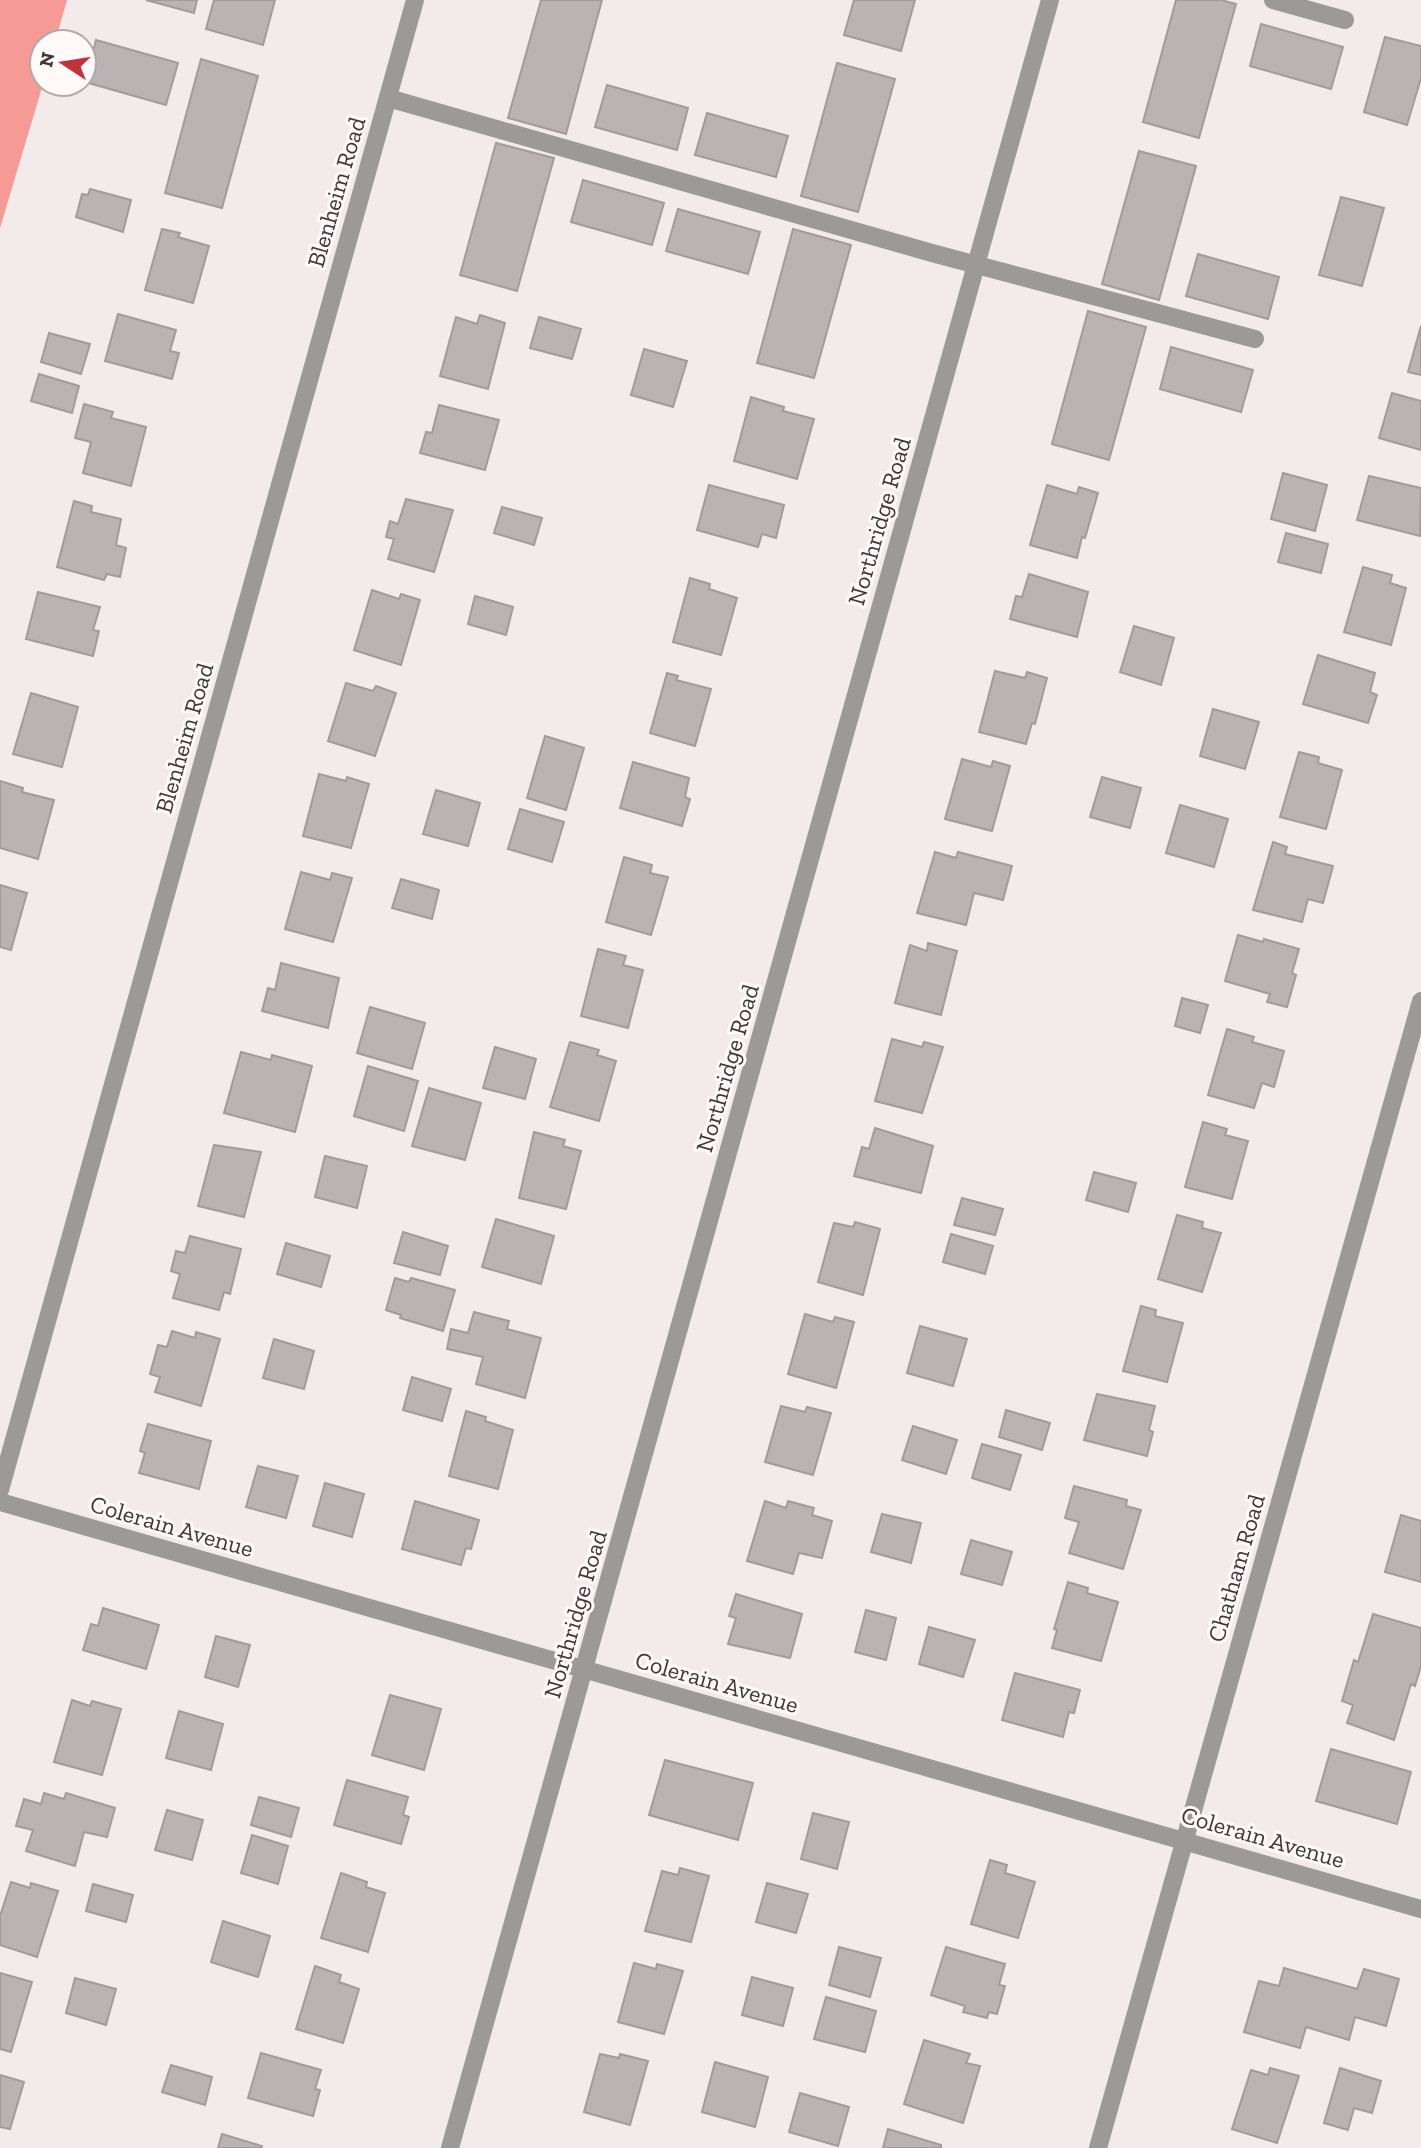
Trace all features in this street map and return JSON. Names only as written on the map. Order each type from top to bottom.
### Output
[{"type":"street","name":"Blenheim Road","points":[[0,1489],[415,0]]},
{"type":"street","name":"Northridge Road","points":[[450,2148],[1050,0]]},
{"type":"street","points":[[1273,0],[1345,20]]},
{"type":"street","points":[[388,98],[976,265],[1255,340]]},
{"type":"street","name":"Chatham Road","points":[[1098,2148],[1421,1001]]},
{"type":"street","name":"Colerain Avenue","points":[[0,1502],[1185,1839],[1421,1909]]},
{"type":"shaded area","points":[[0,0],[67,0],[59,28],[28,28],[28,98],[39,98],[0,228]]},
{"type":"building","points":[[146,0],[197,0],[194,13]]},
{"type":"building","points":[[214,0],[275,0],[263,45],[206,29]]},
{"type":"building","points":[[541,0],[602,0],[566,134],[508,118]]},
{"type":"building","points":[[854,0],[915,0],[901,51],[844,35]]},
{"type":"building","points":[[1176,0],[1221,0],[1236,4],[1199,138],[1143,122]]},
{"type":"building","points":[[1261,24],[1343,47],[1331,89],[1250,66]]},
{"type":"building","points":[[1385,37],[1421,46],[1421,78],[1407,125],[1364,112]]},
{"type":"building","points":[[98,41],[178,63],[166,105],[98,86]]},
{"type":"building","points":[[201,59],[258,76],[222,208],[165,193]]},
{"type":"building","points":[[837,63],[895,79],[858,212],[801,196]]},
{"type":"building","points":[[607,85],[688,108],[677,150],[595,127]]},
{"type":"building","points":[[707,113],[788,136],[776,177],[695,155]]},
{"type":"building","points":[[496,143],[554,158],[517,291],[460,275]]},
{"type":"building","points":[[1139,151],[1196,166],[1159,300],[1102,284]]},
{"type":"building","points":[[583,180],[664,203],[652,245],[571,222]]},
{"type":"building","points":[[90,189],[131,200],[123,232],[76,217],[82,194],[88,195]]},
{"type":"building","points":[[1341,197],[1384,208],[1362,286],[1319,275]]},
{"type":"building","points":[[678,209],[760,232],[748,274],[666,251]]},
{"type":"building","points":[[162,229],[180,233],[178,237],[209,246],[193,303],[145,290]]},
{"type":"building","points":[[793,229],[851,245],[814,378],[757,363]]},
{"type":"building","points":[[1198,254],[1279,277],[1268,319],[1186,296]]},
{"type":"building","points":[[1088,311],[1146,327],[1109,460],[1052,444]]},
{"type":"building","points":[[118,314],[176,330],[170,351],[179,353],[172,379],[105,361]]},
{"type":"building","points":[[480,315],[505,323],[488,389],[440,376],[456,317],[477,324]]},
{"type":"building","points":[[539,317],[581,329],[572,359],[530,348]]},
{"type":"building","points":[[1421,326],[1421,375],[1408,372]]},
{"type":"building","points":[[49,333],[90,344],[81,374],[41,362]]},
{"type":"building","points":[[1171,347],[1253,370],[1241,412],[1160,389]]},
{"type":"building","points":[[644,349],[687,361],[673,407],[631,395]]},
{"type":"building","points":[[39,374],[79,386],[72,413],[31,401]]},
{"type":"building","points":[[1392,393],[1421,401],[1421,450],[1379,438]]},
{"type":"building","points":[[751,397],[784,407],[783,411],[814,419],[797,479],[734,461]]},
{"type":"building","points":[[84,404],[113,412],[111,418],[146,427],[131,486],[83,473],[91,442],[75,438]]},
{"type":"building","points":[[439,405],[499,420],[485,470],[420,453],[426,432],[432,433]]},
{"type":"building","points":[[1283,473],[1327,485],[1315,531],[1271,519]]},
{"type":"building","points":[[1369,476],[1421,488],[1420,536],[1357,520]]},
{"type":"building","points":[[709,485],[784,505],[776,538],[762,534],[758,547],[697,530]]},
{"type":"building","points":[[1047,485],[1077,494],[1079,487],[1098,493],[1077,558],[1030,545]]},
{"type":"building","points":[[406,499],[453,510],[434,572],[388,559],[394,539],[386,537],[390,521],[398,524]]},
{"type":"building","points":[[74,501],[92,506],[91,512],[121,519],[116,545],[126,548],[120,577],[107,574],[104,580],[57,567]]},
{"type":"building","points":[[502,507],[542,518],[534,545],[494,533]]},
{"type":"building","points":[[1286,533],[1328,544],[1321,573],[1278,562]]},
{"type":"building","points":[[1363,567],[1392,575],[1390,583],[1406,588],[1391,645],[1344,632]]},
{"type":"building","points":[[1029,574],[1088,592],[1077,637],[1010,619],[1016,596],[1022,597]]},
{"type":"building","points":[[690,578],[710,584],[709,589],[737,598],[721,655],[673,642]]},
{"type":"building","points":[[372,590],[399,599],[401,594],[420,600],[401,665],[354,650]]},
{"type":"building","points":[[38,592],[100,607],[93,630],[99,631],[93,656],[26,639]]},
{"type":"building","points":[[475,596],[513,607],[506,635],[468,624]]},
{"type":"building","points":[[1134,626],[1174,638],[1161,685],[1120,672]]},
{"type":"building","points":[[1318,655],[1375,673],[1370,692],[1377,695],[1368,723],[1303,704]]},
{"type":"building","points":[[995,671],[1025,678],[1027,672],[1047,678],[1035,724],[1032,723],[1026,744],[979,732]]},
{"type":"building","points":[[667,673],[678,676],[676,680],[711,689],[695,746],[650,733]]},
{"type":"building","points":[[346,683],[373,691],[376,686],[396,693],[375,756],[328,741]]},
{"type":"building","points":[[31,693],[78,707],[62,767],[13,754]]},
{"type":"building","points":[[1213,709],[1259,722],[1245,769],[1200,756]]},
{"type":"building","points":[[545,736],[584,748],[566,810],[527,798]]},
{"type":"building","points":[[1299,752],[1319,757],[1318,763],[1342,770],[1326,829],[1280,817]]},
{"type":"building","points":[[962,759],[991,767],[993,761],[1010,766],[992,831],[945,819]]},
{"type":"building","points":[[633,762],[689,778],[685,797],[690,799],[682,826],[620,808]]},
{"type":"building","points":[[319,774],[346,781],[347,777],[369,784],[351,848],[303,836]]},
{"type":"building","points":[[1102,777],[1141,788],[1130,828],[1090,817]]},
{"type":"building","points":[[0,781],[23,788],[22,792],[54,800],[38,859],[0,848]]},
{"type":"building","points":[[436,790],[480,803],[468,846],[423,834]]},
{"type":"building","points":[[1180,805],[1228,819],[1214,867],[1166,853]]},
{"type":"building","points":[[520,809],[564,822],[552,862],[508,849]]},
{"type":"building","points":[[1273,842],[1287,847],[1285,854],[1333,866],[1323,903],[1308,899],[1302,922],[1253,910]]},
{"type":"building","points":[[935,852],[956,858],[958,852],[1012,866],[1003,900],[974,893],[966,925],[917,913]]},
{"type":"building","points":[[624,857],[652,865],[650,873],[668,877],[651,935],[606,922]]},
{"type":"building","points":[[301,872],[330,880],[332,873],[352,878],[333,942],[285,929]]},
{"type":"building","points":[[401,879],[439,890],[432,919],[392,908]]},
{"type":"building","points":[[0,885],[27,893],[11,950],[0,947]]},
{"type":"building","points":[[1238,935],[1299,949],[1292,973],[1296,975],[1287,1007],[1267,1002],[1270,994],[1225,981]]},
{"type":"building","points":[[928,943],[957,951],[941,1015],[895,1003],[910,945],[927,951]]},
{"type":"building","points":[[598,949],[626,956],[623,965],[643,970],[628,1028],[581,1016]]},
{"type":"building","points":[[281,963],[339,978],[328,1028],[262,1011],[268,988],[275,990]]},
{"type":"building","points":[[1182,998],[1208,1005],[1200,1033],[1175,1026]]},
{"type":"building","points":[[370,1007],[425,1023],[412,1069],[357,1053]]},
{"type":"building","points":[[1227,1029],[1254,1037],[1252,1042],[1284,1051],[1274,1087],[1262,1083],[1254,1108],[1208,1095]]},
{"type":"building","points":[[892,1039],[922,1047],[924,1042],[943,1047],[922,1113],[875,1101]]},
{"type":"building","points":[[570,1042],[599,1050],[597,1055],[616,1061],[599,1121],[550,1107]]},
{"type":"building","points":[[495,1047],[536,1059],[525,1099],[483,1088]]},
{"type":"building","points":[[241,1052],[271,1060],[272,1055],[312,1066],[295,1132],[224,1113]]},
{"type":"building","points":[[368,1066],[418,1081],[404,1131],[354,1116]]},
{"type":"building","points":[[429,1088],[481,1103],[465,1160],[412,1146]]},
{"type":"building","points":[[1203,1122],[1227,1129],[1225,1135],[1248,1141],[1232,1199],[1185,1187]]},
{"type":"building","points":[[875,1128],[933,1146],[921,1193],[854,1176],[862,1147],[869,1149]]},
{"type":"building","points":[[534,1132],[565,1140],[563,1146],[581,1151],[566,1209],[519,1198]]},
{"type":"building","points":[[214,1145],[261,1152],[244,1217],[198,1206]]},
{"type":"building","points":[[325,1156],[367,1166],[357,1208],[315,1197]]},
{"type":"building","points":[[1094,1172],[1136,1183],[1128,1212],[1086,1200]]},
{"type":"building","points":[[962,1198],[1003,1209],[995,1235],[954,1225]]},
{"type":"building","points":[[1177,1215],[1203,1222],[1202,1228],[1221,1233],[1202,1292],[1158,1279]]},
{"type":"building","points":[[496,1219],[554,1236],[541,1284],[482,1267]]},
{"type":"building","points":[[855,1222],[880,1229],[863,1295],[818,1282],[834,1223],[853,1227]]},
{"type":"building","points":[[403,1232],[448,1246],[440,1275],[394,1263]]},
{"type":"building","points":[[951,1234],[993,1246],[985,1274],[943,1262]]},
{"type":"building","points":[[190,1236],[241,1249],[230,1294],[224,1292],[219,1310],[173,1298],[180,1274],[171,1271],[176,1251],[185,1253]]},
{"type":"building","points":[[286,1243],[330,1256],[321,1287],[277,1274]]},
{"type":"building","points":[[395,1278],[409,1282],[411,1278],[455,1290],[443,1331],[400,1318],[401,1315],[386,1310]]},
{"type":"building","points":[[1141,1306],[1156,1310],[1155,1316],[1183,1323],[1167,1382],[1123,1371]]},
{"type":"building","points":[[474,1312],[509,1321],[507,1329],[541,1338],[525,1398],[476,1384],[483,1357],[447,1349],[451,1329],[468,1333]]},
{"type":"building","points":[[805,1314],[833,1322],[835,1317],[854,1322],[836,1388],[788,1374]]},
{"type":"building","points":[[920,1326],[967,1339],[953,1386],[907,1373]]},
{"type":"building","points":[[172,1331],[195,1338],[196,1332],[220,1339],[201,1406],[155,1392],[160,1377],[150,1374],[158,1345],[167,1347]]},
{"type":"building","points":[[274,1339],[314,1351],[304,1389],[263,1378]]},
{"type":"building","points":[[412,1377],[451,1389],[442,1421],[403,1410]]},
{"type":"building","points":[[1097,1394],[1155,1406],[1149,1430],[1153,1432],[1147,1456],[1084,1440]]},
{"type":"building","points":[[781,1406],[805,1412],[807,1407],[831,1413],[813,1475],[765,1462]]},
{"type":"building","points":[[1006,1410],[1050,1423],[1042,1450],[999,1437]]},
{"type":"building","points":[[466,1411],[486,1417],[485,1421],[513,1430],[498,1489],[449,1476]]},
{"type":"building","points":[[148,1424],[211,1441],[199,1489],[139,1473],[145,1453],[140,1451]]},
{"type":"building","points":[[913,1426],[957,1440],[946,1474],[902,1460]]},
{"type":"building","points":[[982,1444],[1021,1455],[1010,1490],[972,1478]]},
{"type":"building","points":[[258,1466],[298,1476],[286,1518],[246,1507]]},
{"type":"building","points":[[325,1483],[364,1494],[352,1537],[313,1526]]},
{"type":"building","points":[[1074,1486],[1127,1500],[1126,1506],[1141,1510],[1123,1569],[1069,1553],[1079,1522],[1065,1518]]},
{"type":"building","points":[[415,1501],[479,1520],[471,1549],[466,1548],[461,1565],[402,1549]]},
{"type":"building","points":[[765,1501],[786,1508],[788,1501],[814,1508],[812,1515],[832,1521],[822,1558],[799,1553],[793,1574],[747,1561]]},
{"type":"building","points":[[882,1514],[921,1523],[911,1563],[871,1552]]},
{"type":"building","points":[[1401,1515],[1421,1521],[1421,1582],[1385,1572]]},
{"type":"building","points":[[971,1540],[1012,1552],[1002,1585],[961,1574]]},
{"type":"building","points":[[1068,1582],[1088,1588],[1087,1593],[1118,1602],[1101,1661],[1052,1648],[1057,1630],[1054,1629]]},
{"type":"building","points":[[736,1594],[802,1614],[790,1658],[728,1644],[736,1618],[729,1616]]},
{"type":"building","points":[[103,1608],[159,1625],[146,1669],[83,1650],[91,1624],[98,1626]]},
{"type":"building","points":[[866,1610],[896,1618],[886,1660],[855,1652]]},
{"type":"building","points":[[1373,1614],[1421,1628],[1421,1666],[1415,1686],[1411,1684],[1394,1740],[1347,1723],[1353,1705],[1342,1701],[1354,1660],[1358,1662]]},
{"type":"building","points":[[929,1627],[975,1640],[963,1677],[919,1664]]},
{"type":"building","points":[[216,1636],[250,1645],[238,1687],[205,1677]]},
{"type":"building","points":[[1015,1673],[1080,1690],[1074,1713],[1069,1712],[1063,1737],[1002,1720]]},
{"type":"building","points":[[390,1695],[441,1709],[424,1770],[372,1755]]},
{"type":"building","points":[[72,1700],[90,1706],[92,1701],[121,1709],[102,1775],[54,1762]]},
{"type":"building","points":[[179,1711],[223,1724],[211,1770],[166,1758]]},
{"type":"building","points":[[1331,1749],[1411,1772],[1397,1824],[1316,1801]]},
{"type":"building","points":[[665,1760],[753,1783],[738,1840],[649,1815]]},
{"type":"building","points":[[347,1780],[408,1797],[403,1815],[409,1817],[401,1844],[334,1825]]},
{"type":"building","points":[[44,1793],[64,1799],[66,1793],[115,1808],[107,1837],[84,1832],[75,1866],[26,1851],[33,1830],[16,1826],[24,1799],[41,1804]]},
{"type":"building","points":[[259,1797],[299,1808],[291,1837],[251,1825]]},
{"type":"building","points":[[167,1810],[203,1820],[192,1860],[155,1850]]},
{"type":"building","points":[[813,1813],[849,1822],[837,1869],[801,1859]]},
{"type":"building","points":[[252,1835],[288,1846],[278,1884],[241,1873]]},
{"type":"building","points":[[990,1860],[1007,1865],[1005,1873],[1035,1882],[1018,1938],[971,1924]]},
{"type":"building","points":[[680,1868],[709,1876],[691,1942],[645,1931],[662,1871],[678,1875]]},
{"type":"building","points":[[341,1873],[367,1882],[366,1887],[385,1893],[368,1952],[321,1938]]},
{"type":"building","points":[[11,1882],[30,1888],[31,1883],[58,1891],[37,1957],[0,1945],[0,1916]]},
{"type":"building","points":[[767,1883],[808,1894],[796,1933],[756,1922]]},
{"type":"building","points":[[93,1884],[133,1895],[126,1922],[86,1911]]},
{"type":"building","points":[[223,1921],[270,1936],[258,1977],[211,1962]]},
{"type":"building","points":[[839,1947],[881,1958],[870,1997],[829,1985]]},
{"type":"building","points":[[946,1947],[1005,1964],[999,1985],[1005,1986],[997,2014],[989,2012],[987,2018],[963,2012],[965,2006],[931,1995]]},
{"type":"building","points":[[634,1963],[656,1969],[657,1964],[683,1971],[664,2034],[618,2022]]},
{"type":"building","points":[[315,1966],[341,1975],[339,1982],[359,1989],[343,2043],[296,2029]]},
{"type":"building","points":[[1284,1968],[1357,1989],[1364,1969],[1399,1979],[1386,2026],[1355,2017],[1349,2040],[1306,2027],[1300,2048],[1244,2032],[1259,1981],[1279,1986]]},
{"type":"building","points":[[0,1973],[32,1982],[11,2052],[0,2049]]},
{"type":"building","points":[[752,1977],[793,1988],[783,2026],[742,2015]]},
{"type":"building","points":[[75,1978],[116,1989],[106,2025],[66,2013]]},
{"type":"building","points":[[826,1997],[876,2011],[865,2052],[814,2039]]},
{"type":"building","points":[[924,2040],[970,2054],[966,2063],[980,2066],[963,2123],[904,2104]]},
{"type":"building","points":[[261,2053],[321,2070],[315,2089],[320,2090],[313,2116],[248,2098]]},
{"type":"building","points":[[600,2054],[619,2058],[620,2054],[648,2061],[630,2125],[584,2112]]},
{"type":"building","points":[[715,2062],[768,2077],[755,2127],[702,2112]]},
{"type":"building","points":[[171,2065],[212,2077],[205,2105],[162,2092]]},
{"type":"building","points":[[1270,2068],[1299,2076],[1277,2143],[1232,2129],[1251,2070],[1268,2075]]},
{"type":"building","points":[[1340,2068],[1381,2081],[1372,2113],[1354,2108],[1348,2130],[1324,2123]]},
{"type":"building","points":[[0,2075],[24,2082],[10,2129],[0,2127]]},
{"type":"building","points":[[800,2093],[849,2107],[838,2146],[789,2132]]},
{"type":"building","points":[[888,2129],[941,2145],[941,2148],[883,2148]]},
{"type":"building","points":[[222,2134],[262,2146],[218,2148]]}]
